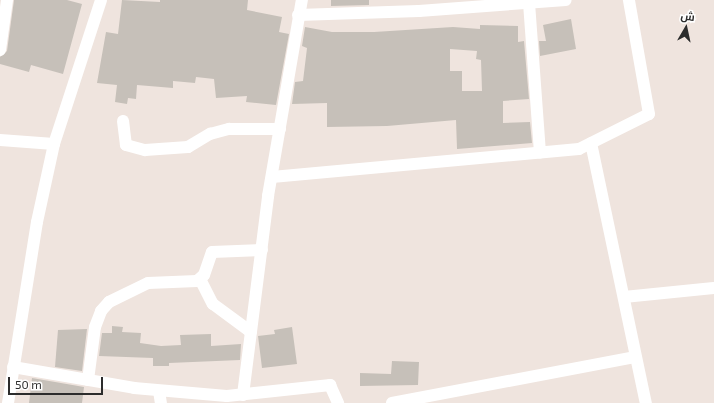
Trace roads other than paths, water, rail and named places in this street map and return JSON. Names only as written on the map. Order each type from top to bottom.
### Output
[{"type":"street","points":[[0,50],[7,0]]},
{"type":"street","points":[[8,403],[37,222],[54,144],[101,0]]},
{"type":"street","points":[[243,395],[272,177],[298,15],[302,0]]},
{"type":"street","points":[[298,15],[419,6],[529,3],[566,0]]},
{"type":"street","points":[[272,177],[579,149],[649,114],[629,0]]},
{"type":"street","points":[[529,3],[540,153]]},
{"type":"street","points":[[124,121],[126,145],[146,150],[188,147],[210,134],[229,129],[280,129]]},
{"type":"street","points":[[0,140],[54,144]]},
{"type":"street","points":[[591,143],[646,403]]},
{"type":"street","points":[[200,279],[212,252],[262,250]]},
{"type":"street","points":[[88,380],[95,327],[101,312],[110,302],[148,283],[200,279]]},
{"type":"street","points":[[200,279],[213,304],[251,332]]},
{"type":"street","points":[[624,297],[714,288]]},
{"type":"street","points":[[392,403],[443,399],[636,357]]},
{"type":"street","points":[[13,367],[159,390],[227,396],[243,395],[259,398],[330,386],[338,403]]},
{"type":"street","points":[[159,390],[161,403]]}]
